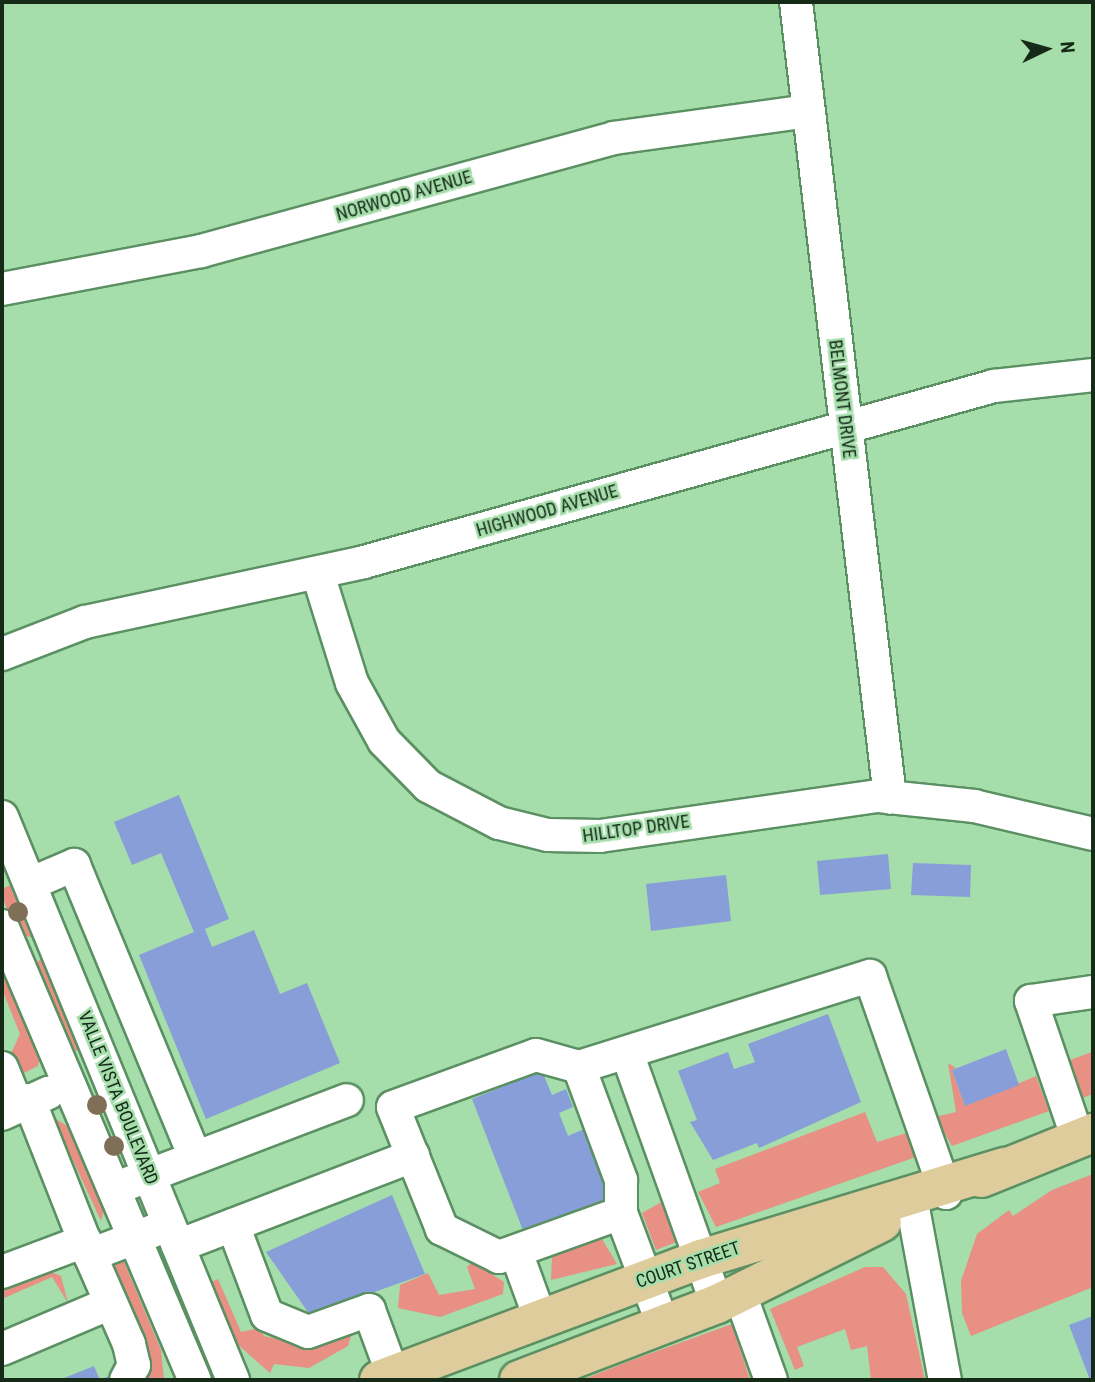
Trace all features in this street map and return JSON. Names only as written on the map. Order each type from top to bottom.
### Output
[{"type":"main road","name":"COURT STREET","points":[[519,1380],[729,1299],[934,1196],[1086,1136]]},
{"type":"main road","name":"COURT STREET","points":[[386,1377],[701,1259],[934,1196]]},
{"type":"street","name":"BELMONT DRIVE","points":[[796,2],[890,797]]},
{"type":"street","name":"NORWOOD AVENUE","points":[[2,289],[201,251],[614,138],[808,111]]},
{"type":"street","name":"HIGHWOOD AVENUE","points":[[2,654],[85,622],[318,574],[1014,382],[1093,375]]},
{"type":"street","name":"HILLTOP DRIVE","points":[[318,574],[352,683],[384,741],[428,786],[480,816],[531,832],[582,837],[835,798],[890,797],[974,806],[1093,834]]},
{"type":"street","name":"VALLE VISTA BOULEVARD","points":[[2,817],[19,870],[108,1069],[233,1380]]},
{"type":"street","points":[[19,870],[74,865],[195,1157]]},
{"type":"street","points":[[2,926],[111,1190],[135,1239],[195,1380]]},
{"type":"street","points":[[621,1213],[507,1254],[442,1229],[393,1107],[536,1055],[579,1067],[870,976],[934,1196],[945,1380]]},
{"type":"street","points":[[1086,1136],[1031,1001],[1093,992]]},
{"type":"street","points":[[627,1053],[701,1259],[729,1299],[771,1380]]},
{"type":"street","points":[[579,1067],[621,1180],[621,1213],[663,1325]]},
{"type":"street","points":[[2,1068],[16,1107],[87,1248],[111,1303],[134,1364],[126,1380]]},
{"type":"street","points":[[16,1107],[108,1069]]},
{"type":"street","points":[[111,1190],[346,1100]]},
{"type":"street","points":[[10,1272],[87,1248],[233,1225],[413,1156]]},
{"type":"street","points":[[233,1225],[267,1315],[308,1332],[369,1310],[386,1377]]},
{"type":"street","points":[[507,1254],[540,1318]]},
{"type":"street","points":[[2,1349],[111,1303]]},
{"type":"shaded area","points":[[13,884],[35,934],[31,937],[17,934],[3,899],[4,888]]},
{"type":"shaded area","points":[[2,957],[41,1051],[38,1066],[24,1073],[8,1060],[20,1034],[2,989]]},
{"type":"shaded area","points":[[42,958],[48,960],[84,1045],[80,1050],[68,1052],[32,967]]},
{"type":"shaded area","points":[[1093,1005],[1093,1094],[1082,1098],[1070,1060],[1092,1052]]},
{"type":"shaded area","points":[[948,1063],[956,1068],[952,1070],[965,1106],[1036,1076],[1049,1111],[952,1146],[935,1117],[956,1112]]},
{"type":"shaded area","points":[[865,1112],[877,1142],[910,1132],[916,1157],[716,1227],[698,1192],[720,1183],[715,1169]]},
{"type":"shaded area","points":[[53,1117],[70,1128],[104,1210],[101,1221]]},
{"type":"shaded area","points":[[1093,1174],[1093,1287],[971,1336],[962,1313],[961,1281],[977,1234],[1009,1210],[1013,1216],[1052,1190]]},
{"type":"shaded area","points":[[665,1200],[679,1241],[656,1250],[642,1213]]},
{"type":"shaded area","points":[[602,1239],[617,1264],[551,1280],[552,1256]]},
{"type":"shaded area","points":[[122,1257],[161,1350],[164,1380],[138,1380],[107,1265]]},
{"type":"shaded area","points":[[472,1262],[504,1282],[503,1294],[440,1317],[398,1308],[400,1285],[428,1273],[439,1295],[475,1289],[467,1267]]},
{"type":"shaded area","points":[[865,1267],[883,1267],[906,1294],[925,1380],[871,1380],[867,1346],[851,1350],[845,1329],[797,1347],[804,1366],[795,1370],[770,1309]]},
{"type":"shaded area","points":[[49,1271],[61,1276],[68,1303],[52,1277],[2,1299],[2,1290]]},
{"type":"shaded area","points":[[218,1279],[241,1332],[260,1328],[264,1336],[299,1344],[353,1330],[348,1346],[309,1368],[274,1364],[270,1373],[236,1343],[209,1283]]},
{"type":"shaded area","points":[[732,1324],[750,1380],[582,1380],[632,1360]]},
{"type":"building","points":[[179,795],[229,919],[205,929],[212,947],[254,930],[280,994],[307,983],[340,1063],[206,1119],[139,955],[194,932],[161,853],[132,865],[114,822]]},
{"type":"building","points":[[888,854],[891,889],[820,895],[817,861]]},
{"type":"building","points":[[913,863],[971,865],[970,897],[911,895]]},
{"type":"building","points":[[726,875],[731,921],[651,931],[646,884]]},
{"type":"building","points":[[828,1014],[861,1102],[759,1148],[757,1143],[713,1160],[690,1122],[697,1120],[678,1071],[728,1052],[734,1069],[755,1062],[748,1044]]},
{"type":"building","points":[[1006,1049],[1019,1085],[965,1106],[952,1070]]},
{"type":"building","points":[[542,1071],[552,1095],[566,1089],[573,1107],[559,1113],[568,1136],[584,1129],[611,1200],[524,1233],[472,1099]]},
{"type":"building","points":[[392,1195],[425,1274],[310,1315],[266,1252]]},
{"type":"building","points":[[1093,1316],[1093,1380],[1090,1380],[1069,1325]]},
{"type":"building","points":[[94,1366],[100,1380],[59,1380]]},
{"type":"building","points":[[111,1375],[113,1380],[100,1380]]}]
